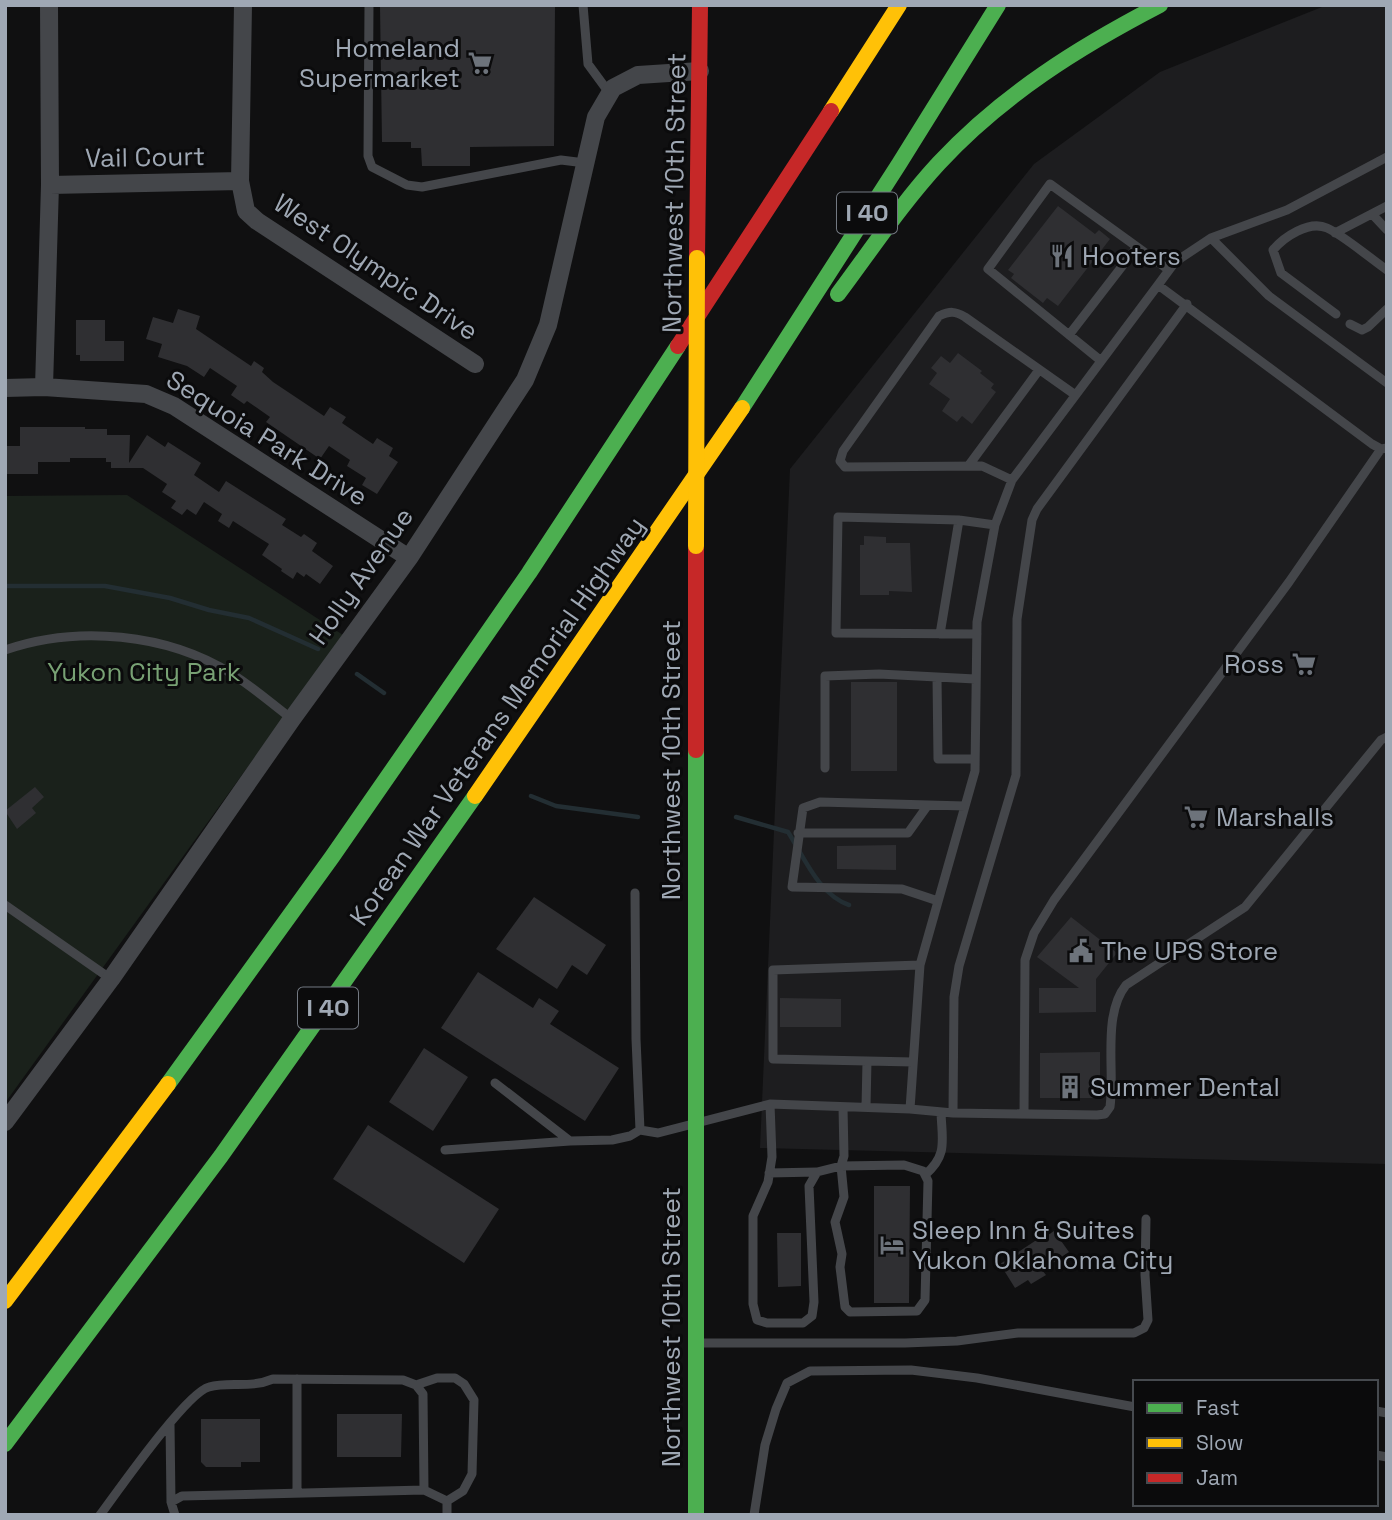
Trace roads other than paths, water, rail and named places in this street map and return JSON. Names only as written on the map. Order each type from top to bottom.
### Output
[{"type":"main road","name":"Northwest 10th Street","points":[[696,1515],[696,546],[700,5]]},
{"type":"main road","points":[[5,1301],[155,1102],[332,857],[528,573],[899,5]]},
{"type":"main road","name":"Korean War Veterans Memorial Highway","points":[[5,1444],[221,1156],[330,1005],[734,420],[998,5]]},
{"type":"main road","points":[[830,305],[922,183],[987,115],[1073,52],[1160,5]]},
{"type":"main road","points":[[734,420],[788,361],[813,328]]},
{"type":"street","points":[[44,387],[50,185],[49,5]]},
{"type":"street","name":"West Olympic Drive","points":[[243,5],[240,181],[246,211],[257,221],[475,364]]},
{"type":"street","name":"Holly Avenue","points":[[5,1122],[111,979],[292,719],[409,558],[525,380],[548,325],[596,117],[610,94],[614,88],[638,75],[700,71]]},
{"type":"street","name":"Vail Court","points":[[50,185],[240,181]]},
{"type":"street","name":"Sequoia Park Drive","points":[[5,388],[44,387],[146,394],[174,406],[409,558]]},
{"type":"lane","points":[[369,5],[368,156],[372,167],[407,185],[422,187],[561,160],[585,163]]},
{"type":"lane","points":[[583,5],[588,64],[610,94]]},
{"type":"lane","points":[[910,1109],[920,964],[975,771],[977,622],[995,525],[1012,480],[1175,262],[1211,237],[1287,210],[1387,157]]},
{"type":"lane","points":[[1100,360],[988,269],[1050,184],[1169,270]]},
{"type":"lane","points":[[1335,233],[1387,206]]},
{"type":"lane","points":[[1371,214],[1387,230]]},
{"type":"lane","points":[[1336,314],[1281,272],[1273,250],[1281,240],[1312,225],[1326,228],[1387,271]]},
{"type":"lane","points":[[1211,237],[1269,296],[1387,383]]},
{"type":"lane","points":[[1069,335],[1136,247]]},
{"type":"lane","points":[[1024,1114],[1026,960],[1034,933],[1060,892],[1289,582],[1384,448],[1372,444],[1158,285]]},
{"type":"lane","points":[[953,1113],[954,997],[957,976],[1016,775],[1017,619],[1032,520],[1037,509],[1187,304]]},
{"type":"lane","points":[[1350,324],[1362,330],[1387,309]]},
{"type":"lane","points":[[1012,480],[982,466],[845,467],[839,461],[843,451],[939,316],[947,312],[956,312],[1074,394]]},
{"type":"lane","points":[[969,465],[1039,370]]},
{"type":"lane","points":[[977,634],[836,633],[838,517],[959,520],[995,525]]},
{"type":"lane","points":[[940,634],[959,520]]},
{"type":"lane","points":[[5,650],[29,642],[104,636],[168,647],[205,660],[233,674],[292,719]]},
{"type":"lane","points":[[825,768],[825,676],[879,674],[975,679]]},
{"type":"lane","points":[[937,677],[938,759],[975,759]]},
{"type":"lane","points":[[445,1150],[612,1140],[630,1136],[640,1130],[658,1133],[770,1104],[953,1113],[1105,1114],[1110,1107],[1112,1093],[1112,1013],[1117,996],[1126,985],[1245,908],[1381,740],[1387,737]]},
{"type":"lane","points":[[938,901],[902,890],[792,887],[803,808],[820,802],[965,806]]},
{"type":"lane","points":[[798,834],[908,833],[928,804]]},
{"type":"lane","points":[[635,893],[640,1130]]},
{"type":"lane","points":[[5,905],[111,979]]},
{"type":"lane","points":[[913,1062],[774,1059],[773,970],[920,964]]},
{"type":"lane","points":[[866,1107],[867,1061]]},
{"type":"lane","points":[[495,1083],[570,1141]]},
{"type":"lane","points":[[770,1104],[772,1157],[768,1182],[753,1216],[753,1304],[757,1321],[803,1323],[812,1316],[814,1302],[809,1186],[817,1172]]},
{"type":"lane","points":[[769,1173],[817,1172],[841,1166],[904,1165],[923,1171],[928,1181],[925,1300],[917,1311],[850,1312],[845,1307],[840,1267],[842,1254],[835,1222],[844,1197],[841,1166],[844,1156],[843,1107]]},
{"type":"lane","points":[[925,1175],[937,1164],[942,1149],[942,1112]]},
{"type":"lane","points":[[696,1343],[905,1343],[957,1341],[1018,1333],[1134,1333],[1144,1328],[1148,1320],[1144,1275],[1146,1219]]},
{"type":"lane","points":[[754,1515],[765,1445],[776,1409],[788,1383],[810,1371],[911,1370],[977,1378],[1133,1407]]},
{"type":"lane","points":[[416,1385],[436,1378],[455,1378],[464,1384],[474,1400],[472,1474],[463,1491],[447,1501]]},
{"type":"lane","points":[[100,1515],[187,1401],[208,1387],[259,1385],[273,1379],[403,1380],[416,1385],[423,1394],[424,1490]]},
{"type":"lane","points":[[297,1379],[297,1493]]},
{"type":"lane","points":[[170,1424],[172,1511]]},
{"type":"lane","points":[[172,1511],[182,1496],[424,1490],[447,1501]]},
{"type":"lane","points":[[447,1501],[447,1515]]},
{"type":"waterway","points":[[5,586],[105,586],[170,598],[249,618],[318,649]]},
{"type":"waterway","points":[[357,674],[384,693]]},
{"type":"waterway","points":[[531,796],[556,806],[638,817]]},
{"type":"waterway","points":[[736,817],[788,832],[821,884],[838,900],[849,905]]},
{"type":"place","name":"Homeland Supermarket","points":[[480,63]]},
{"type":"place","name":"Hooters","points":[[1062,256]]},
{"type":"place","name":"Ross","points":[[1304,664]]},
{"type":"place","name":"Marshalls","points":[[1196,817]]},
{"type":"place","name":"The UPS Store","points":[[1081,951]]},
{"type":"place","name":"Summer Dental","points":[[1070,1087]]},
{"type":"place","name":"Sleep Inn & Suites Yukon Oklahoma City","points":[[892,1245]]},
{"type":"park label","name":"Yukon City Park","points":[[144,672]]}]
